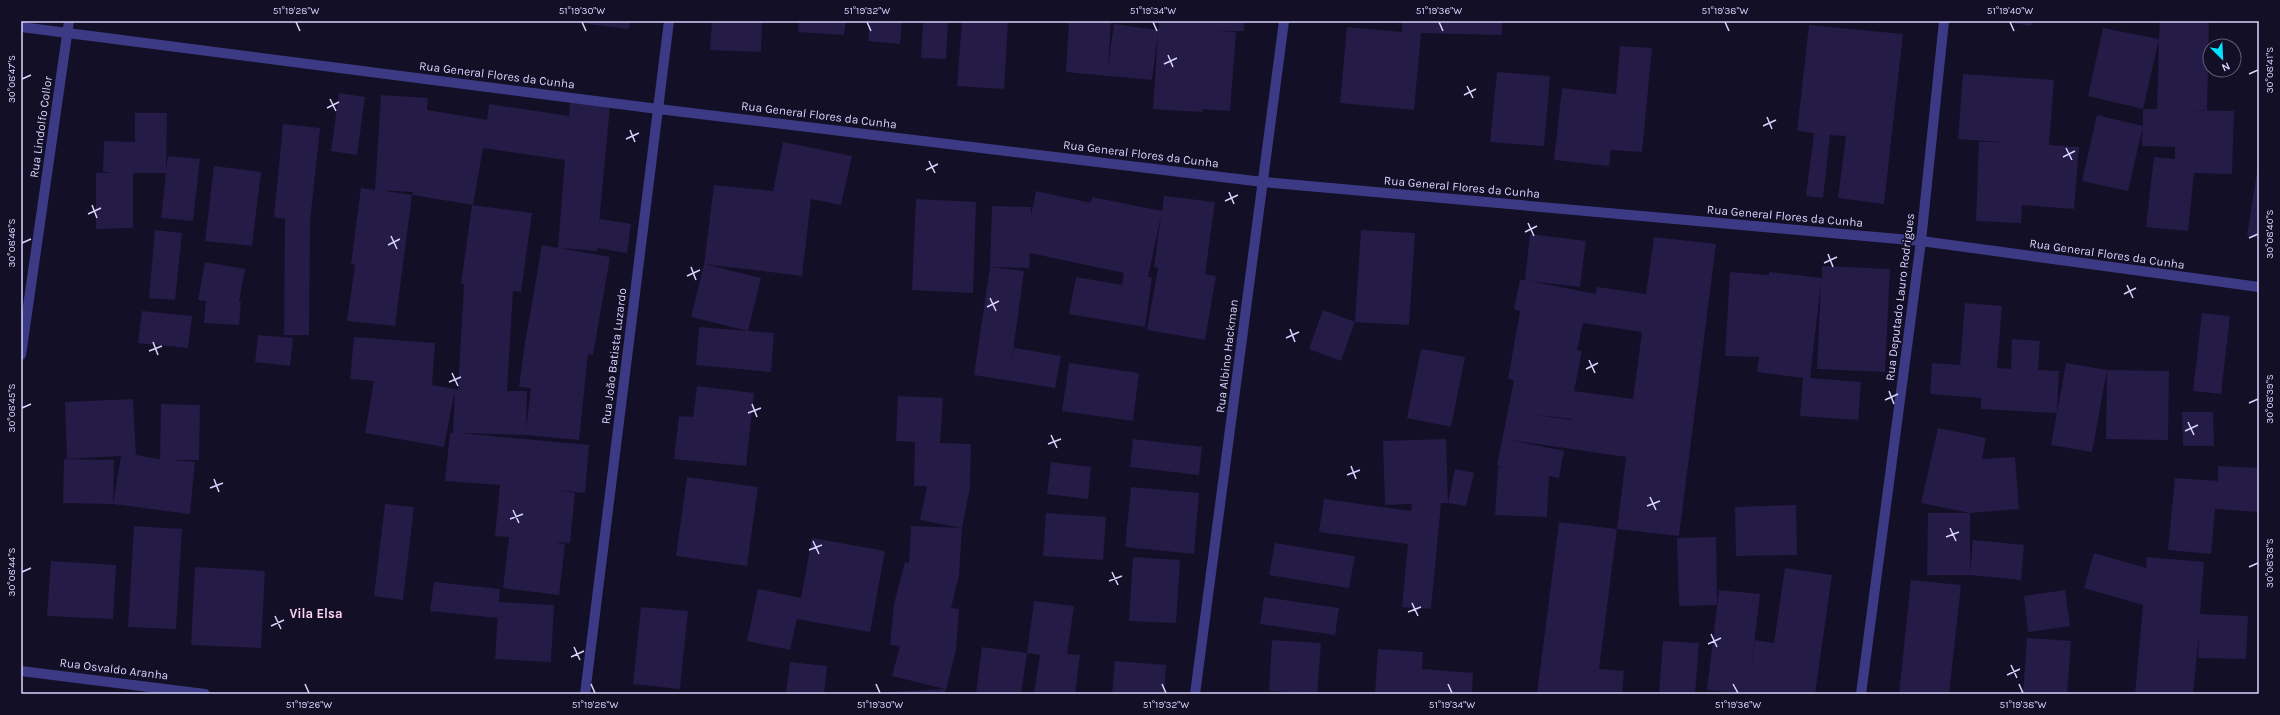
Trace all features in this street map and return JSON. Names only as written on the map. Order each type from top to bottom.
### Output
[{"type":"street","name":"Rua Lindolfo Collor","points":[[21,355],[68,21]]},
{"type":"street","name":"Rua João Batista Luzardo","points":[[585,694],[669,21]]},
{"type":"street","name":"Rua Albino Hackman","points":[[1195,694],[1284,21]]},
{"type":"street","name":"Rua Deputado Lauro Rodrigues","points":[[1861,694],[1921,241],[1944,21]]},
{"type":"street","name":"Rua General Flores da Cunha","points":[[21,27],[658,109],[1263,182],[1921,241],[2259,287]]},
{"type":"street","name":"Rua Osvaldo Aranha","points":[[21,671],[205,694]]},
{"type":"building","points":[[589,21],[630,21],[629,29],[588,24]]},
{"type":"building","points":[[712,21],[762,21],[761,52],[710,50]]},
{"type":"building","points":[[799,21],[846,21],[844,35],[798,32]]},
{"type":"building","points":[[870,21],[902,21],[900,44],[868,41]]},
{"type":"building","points":[[923,21],[948,21],[946,59],[921,58]]},
{"type":"building","points":[[962,21],[1008,21],[1004,89],[957,86]]},
{"type":"building","points":[[1069,21],[1111,21],[1108,67],[1114,24],[1158,30],[1159,21],[1244,21],[1244,31],[1217,31],[1236,32],[1230,111],[1203,109],[1202,112],[1153,109],[1158,33],[1152,80],[1066,72]]},
{"type":"building","points":[[1402,21],[1502,21],[1502,35],[1421,33],[1414,110],[1340,103],[1347,27],[1402,32]]},
{"type":"building","points":[[2002,21],[2032,21],[2031,26]]},
{"type":"building","points":[[2160,21],[2209,22],[2209,38],[2202,38],[2202,78],[2208,78],[2207,110],[2186,110],[2234,111],[2232,174],[2194,173],[2188,231],[2146,227],[2154,157],[2175,159],[2175,147],[2142,146],[2143,109],[2157,109]]},
{"type":"building","points":[[1809,25],[1903,34],[1884,204],[1838,198],[1846,136],[1830,135],[1823,198],[1806,196],[1814,133],[1797,131]]},
{"type":"building","points":[[2103,28],[2159,39],[2143,109],[2088,96]]},
{"type":"building","points":[[1620,46],[1652,48],[1642,152],[1611,150],[1609,166],[1554,160],[1562,88],[1616,94]]},
{"type":"building","points":[[1497,72],[1550,76],[1544,146],[1490,142]]},
{"type":"building","points":[[1963,74],[2054,80],[2049,145],[2079,147],[2074,209],[2022,205],[2021,223],[1976,221],[1979,142],[2003,142],[1958,139]]},
{"type":"building","points":[[339,93],[365,97],[357,155],[331,151]]},
{"type":"building","points":[[381,95],[428,98],[427,110],[487,120],[489,104],[569,116],[570,102],[610,106],[599,224],[600,219],[631,224],[627,253],[597,248],[597,251],[558,248],[565,160],[483,148],[473,205],[412,195],[395,326],[347,321],[355,265],[351,264],[361,188],[375,190]],"holes":[[[379,190],[413,192],[412,195]]]},
{"type":"building","points":[[135,113],[167,113],[166,171],[168,156],[200,159],[193,221],[161,218],[166,173],[133,173],[133,228],[96,229],[96,173],[112,173],[103,172],[104,141],[135,142]]},
{"type":"building","points":[[2097,115],[2143,126],[2128,191],[2082,181]]},
{"type":"building","points":[[283,124],[320,128],[310,221],[309,335],[284,335],[285,219],[274,217]]},
{"type":"building","points":[[783,142],[852,156],[841,205],[811,199],[802,276],[704,264],[714,185],[773,191]]},
{"type":"building","points":[[214,166],[261,172],[252,246],[205,241]]},
{"type":"building","points":[[2259,166],[2259,238],[2247,236]]},
{"type":"building","points":[[1036,191],[1091,203],[1092,197],[1162,211],[1164,196],[1215,202],[1205,274],[1216,276],[1205,340],[1147,330],[1158,268],[1154,267],[1161,216],[1148,277],[1152,277],[1145,327],[1069,314],[1076,277],[1122,285],[1124,273],[1030,253],[1029,268],[990,267],[992,206],[1031,207],[1031,215]]},
{"type":"building","points":[[916,199],[976,202],[973,293],[912,290]]},
{"type":"building","points":[[472,205],[532,213],[521,292],[513,291],[507,391],[527,391],[526,431],[531,388],[519,387],[542,245],[610,257],[593,355],[588,354],[579,440],[526,435],[459,433],[589,445],[585,493],[555,490],[575,493],[570,543],[553,542],[565,544],[559,595],[503,588],[509,537],[495,536],[500,485],[445,481],[450,433],[453,433],[455,389],[458,390],[464,284],[461,284]]},
{"type":"building","points":[[155,230],[182,233],[175,300],[149,298]]},
{"type":"building","points":[[1361,230],[1415,233],[1409,325],[1355,322]]},
{"type":"building","points":[[1530,234],[1586,241],[1580,287],[1529,281],[1596,294],[1597,287],[1646,294],[1654,237],[1716,244],[1679,536],[1617,529],[1626,457],[1510,440],[1564,451],[1559,478],[1549,476],[1547,517],[1495,515],[1498,467],[1502,467],[1497,466],[1514,380],[1508,379],[1520,311],[1514,309],[1520,280],[1525,280]],"holes":[[[1583,323],[1642,332],[1633,399],[1574,391],[1582,351],[1577,350]],[[1525,413],[1571,419],[1571,420]]]},
{"type":"building","points":[[205,262],[245,269],[239,302],[241,302],[239,325],[204,323],[206,301],[198,300]]},
{"type":"building","points":[[704,264],[761,278],[748,331],[691,317]]},
{"type":"building","points":[[1822,266],[1890,269],[1885,372],[1817,369],[1821,282],[1810,378],[1861,382],[1858,420],[1800,416],[1803,378],[1757,372],[1759,357],[1725,356],[1730,272],[1769,275],[1769,272],[1822,278]]},
{"type":"building","points":[[990,267],[1024,271],[1011,366],[1014,348],[1061,356],[1055,388],[974,375]]},
{"type":"building","points":[[1965,303],[2002,306],[1997,368],[2011,369],[2012,339],[2040,341],[2038,370],[2059,371],[2057,413],[1981,409],[1981,398],[1930,394],[1932,363],[1960,365]]},
{"type":"building","points":[[1323,310],[1355,322],[1341,361],[1309,349]]},
{"type":"building","points":[[142,311],[192,316],[188,348],[138,343]]},
{"type":"building","points":[[2202,313],[2230,316],[2221,394],[2193,391]]},
{"type":"building","points":[[699,327],[774,333],[771,372],[696,365]]},
{"type":"building","points":[[258,335],[293,338],[290,366],[255,362]]},
{"type":"building","points":[[354,337],[435,343],[432,385],[455,389],[444,447],[365,433],[374,381],[350,379]]},
{"type":"building","points":[[1421,349],[1465,357],[1451,427],[1407,418]]},
{"type":"building","points":[[1069,363],[1139,373],[1133,421],[1062,411]]},
{"type":"building","points":[[2066,363],[2107,370],[2092,452],[2051,445]]},
{"type":"building","points":[[2107,370],[2169,371],[2168,440],[2106,439]]},
{"type":"building","points":[[697,386],[754,393],[746,466],[674,459],[679,416],[693,417]]},
{"type":"building","points":[[898,396],[943,398],[940,443],[971,444],[970,487],[962,528],[920,520],[927,486],[914,486],[915,442],[896,441]]},
{"type":"building","points":[[133,399],[136,455],[158,459],[160,459],[161,404],[200,405],[199,460],[172,460],[195,462],[190,514],[113,504],[121,456],[67,459],[65,402]]},
{"type":"building","points":[[2182,412],[2213,412],[2214,446],[2183,446]]},
{"type":"building","points":[[1938,428],[1986,438],[1982,459],[2015,457],[2019,509],[1970,513],[1921,503]]},
{"type":"building","points":[[1133,439],[1202,447],[1199,475],[1130,467]]},
{"type":"building","points":[[1446,439],[1448,503],[1441,503],[1431,609],[1402,607],[1408,544],[1319,532],[1324,499],[1411,511],[1412,504],[1385,505],[1383,441]]},
{"type":"building","points":[[64,459],[114,460],[113,504],[63,503]]},
{"type":"building","points":[[1051,462],[1091,467],[1088,499],[1047,494]]},
{"type":"building","points":[[2218,466],[2259,468],[2259,512],[2215,509],[2211,554],[2168,550],[2175,478],[2218,481]]},
{"type":"building","points":[[1455,469],[1474,473],[1466,506],[1448,503]]},
{"type":"building","points":[[687,477],[758,487],[747,566],[676,556]]},
{"type":"building","points":[[1131,487],[1199,493],[1194,554],[1125,547]]},
{"type":"building","points":[[385,504],[414,507],[403,600],[374,596]]},
{"type":"building","points":[[1796,505],[1797,555],[1736,556],[1735,507]]},
{"type":"building","points":[[1046,513],[1106,517],[1103,560],[1043,556]]},
{"type":"building","points":[[1928,513],[1970,513],[1970,573],[1973,540],[2024,545],[2021,580],[1970,575],[1927,575]]},
{"type":"building","points":[[1559,522],[1617,529],[1599,669],[1624,671],[1622,694],[1537,694]]},
{"type":"building","points":[[134,526],[182,529],[176,629],[128,627]]},
{"type":"building","points":[[911,526],[962,528],[959,575],[951,608],[959,609],[956,650],[945,694],[889,694],[889,692],[945,689],[892,676],[900,646],[890,645],[894,604],[905,562],[909,563]]},
{"type":"building","points":[[1716,537],[1717,605],[1679,606],[1677,538]]},
{"type":"building","points":[[812,538],[885,551],[870,632],[797,619],[790,650],[747,641],[758,589],[801,598]]},
{"type":"building","points":[[1275,543],[1355,556],[1349,588],[1269,575]]},
{"type":"building","points":[[2094,553],[2146,568],[2147,557],[2204,562],[2200,614],[2248,616],[2246,659],[2198,658],[2199,634],[2193,694],[2135,694],[2143,605],[2084,588]]},
{"type":"building","points":[[1133,557],[1180,560],[1176,623],[1129,621]]},
{"type":"building","points":[[51,561],[116,565],[113,619],[47,616]]},
{"type":"building","points":[[195,567],[265,571],[261,648],[191,645]]},
{"type":"building","points":[[1785,568],[1832,575],[1815,694],[1745,694],[1707,690],[1719,590],[1760,594],[1751,670],[1755,640],[1774,643]]},
{"type":"building","points":[[1911,580],[1961,585],[1949,694],[1899,694]]},
{"type":"building","points":[[434,582],[500,589],[499,602],[554,605],[551,662],[495,659],[498,612],[497,618],[430,611]]},
{"type":"building","points":[[2065,590],[2070,626],[2028,632],[2024,596]]},
{"type":"building","points":[[1264,597],[1339,608],[1335,635],[1260,624]]},
{"type":"building","points":[[1034,601],[1074,606],[1067,654],[1080,655],[1075,694],[1034,694],[1040,655],[1027,653]]},
{"type":"building","points":[[641,607],[688,611],[680,689],[633,684]]},
{"type":"building","points":[[2027,638],[2071,641],[2067,694],[2023,694]]},
{"type":"building","points":[[1272,640],[1321,643],[1317,694],[1269,691]]},
{"type":"building","points":[[1663,641],[1699,643],[1695,694],[1659,694]]},
{"type":"building","points":[[982,647],[1027,653],[1021,694],[976,694]]},
{"type":"building","points":[[1378,649],[1423,652],[1422,669],[1473,673],[1472,694],[1375,694]]},
{"type":"building","points":[[1115,661],[1166,665],[1164,694],[1112,694]]},
{"type":"building","points":[[790,662],[827,666],[824,694],[786,694]]},
{"type":"district","name":"Vila Elsa","points":[[316,613]]}]
